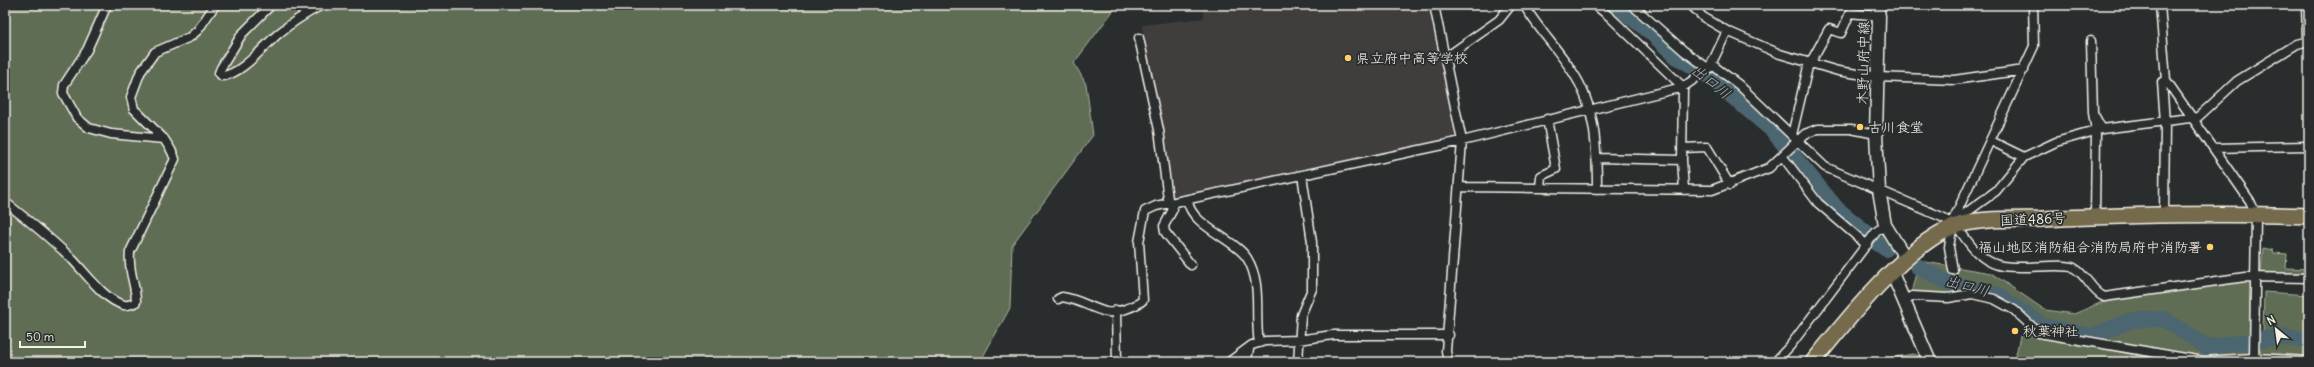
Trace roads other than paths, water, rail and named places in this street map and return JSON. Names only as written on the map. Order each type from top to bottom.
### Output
[{"type":"highway","name":"国道486号","points":[[1813,362],[1854,312],[1906,259],[1923,245],[1954,226],[1985,221],[2095,217],[2256,214],[2309,216]]},
{"type":"main road","points":[[2308,5],[2309,40]]},
{"type":"main road","name":"木野山府中線","points":[[1878,10],[1876,134],[1880,229],[1906,259]]},
{"type":"main road","points":[[1892,273],[1930,362]]},
{"type":"street","points":[[107,5],[87,50],[64,85],[63,93],[77,118],[89,128],[112,134],[164,139]]},
{"type":"street","points":[[5,202],[32,223],[71,259],[103,292],[123,305],[129,305],[136,302],[136,294],[128,268],[130,252],[156,195],[171,170],[174,159],[171,150],[164,139],[134,109],[131,97],[140,73],[155,52],[190,37],[198,30],[215,5]]},
{"type":"street","points":[[271,5],[242,34],[221,68],[219,73],[222,76],[229,76],[279,33],[322,5]]},
{"type":"street","points":[[1434,5],[1462,141],[1449,335],[1446,351],[1448,362]]},
{"type":"street","points":[[1445,58],[1499,20],[1511,5]]},
{"type":"street","points":[[1524,5],[1537,27],[1555,47],[1573,72],[1590,108],[1597,158],[1597,189]]},
{"type":"street","points":[[1595,5],[1610,16],[1682,87],[1682,160],[1684,190]]},
{"type":"street","points":[[1632,5],[1684,51],[1739,85],[1794,137],[1806,146],[1825,167],[1944,218],[1954,226],[1972,249],[1998,265],[2020,268],[2072,267],[2081,273],[2095,293],[2104,297],[2256,279],[2309,278]]},
{"type":"street","points":[[1691,5],[1703,17],[1728,31],[1780,54],[1838,71],[1877,77],[1954,80],[2024,70]]},
{"type":"street","points":[[1953,270],[1949,248],[1954,226],[1954,218],[2034,46],[2033,5]]},
{"type":"street","points":[[2160,5],[2166,80],[2250,201],[2256,214],[2254,358]]},
{"type":"street","points":[[1460,187],[1712,190],[1769,168],[1783,157],[1794,137],[1810,63],[1829,29],[1842,33],[1850,13],[1878,10]]},
{"type":"street","points":[[1058,299],[1062,297],[1075,299],[1107,312],[1136,306],[1143,300],[1139,242],[1145,210],[1462,141],[1590,108],[1682,87],[1694,81],[1710,66],[1728,31]]},
{"type":"street","points":[[1139,38],[1159,130],[1168,199],[1172,204],[1173,209],[1164,226],[1165,232],[1191,265]]},
{"type":"street","points":[[1954,226],[1963,215],[1996,191],[2024,157],[2056,142],[2099,130],[2198,117],[2237,81],[2297,44],[2309,40]]},
{"type":"street","points":[[2090,41],[2093,113],[2099,130],[2095,217]]},
{"type":"street","points":[[2164,216],[2164,122],[2162,82],[2166,80]]},
{"type":"street","points":[[1540,188],[1541,176],[1556,169],[1547,119]]},
{"type":"street","points":[[1794,137],[1818,129],[1851,129],[1876,134]]},
{"type":"street","points":[[1990,141],[2024,157]]},
{"type":"street","points":[[2214,148],[2309,146]]},
{"type":"street","points":[[1682,148],[1707,147],[1730,184]]},
{"type":"street","points":[[1783,157],[1818,202],[1867,245]]},
{"type":"street","points":[[1597,158],[1682,160]]},
{"type":"street","points":[[1298,362],[1298,340],[1301,315],[1312,289],[1312,242],[1302,175]]},
{"type":"street","points":[[1188,201],[1198,218],[1247,257],[1258,286],[1257,329],[1259,343]]},
{"type":"street","points":[[1775,362],[1790,346],[1880,229]]},
{"type":"street","points":[[1904,300],[1912,296],[1948,298],[1972,294],[1994,299],[2014,310],[2039,333],[2203,361],[2254,358],[2309,362]]},
{"type":"street","points":[[1116,310],[1117,362]]},
{"type":"street","points":[[1229,362],[1248,348],[1259,343],[1298,340],[1333,335],[1449,335]]},
{"type":"street","points":[[1246,362],[1249,350],[1248,348]]},
{"type":"waterway","name":"出口川","points":[[1615,5],[1648,30],[1676,56],[1703,72],[1772,130],[1837,209],[1868,234]]},
{"type":"waterway","name":"出口川","points":[[1876,242],[1886,249]]},
{"type":"waterway","name":"出口川","points":[[1917,266],[1949,283],[1996,294],[2043,326],[2092,336],[2132,320],[2164,319],[2207,347],[2281,337],[2309,341]]},
{"type":"place","name":"県立府中高等学校","points":[[1348,58]]},
{"type":"place","name":"古川食堂","points":[[1860,127]]},
{"type":"place","name":"福山地区消防組合消防局府中消防署","points":[[2210,247]]},
{"type":"place","name":"秋葉神社","points":[[2015,331]]}]
